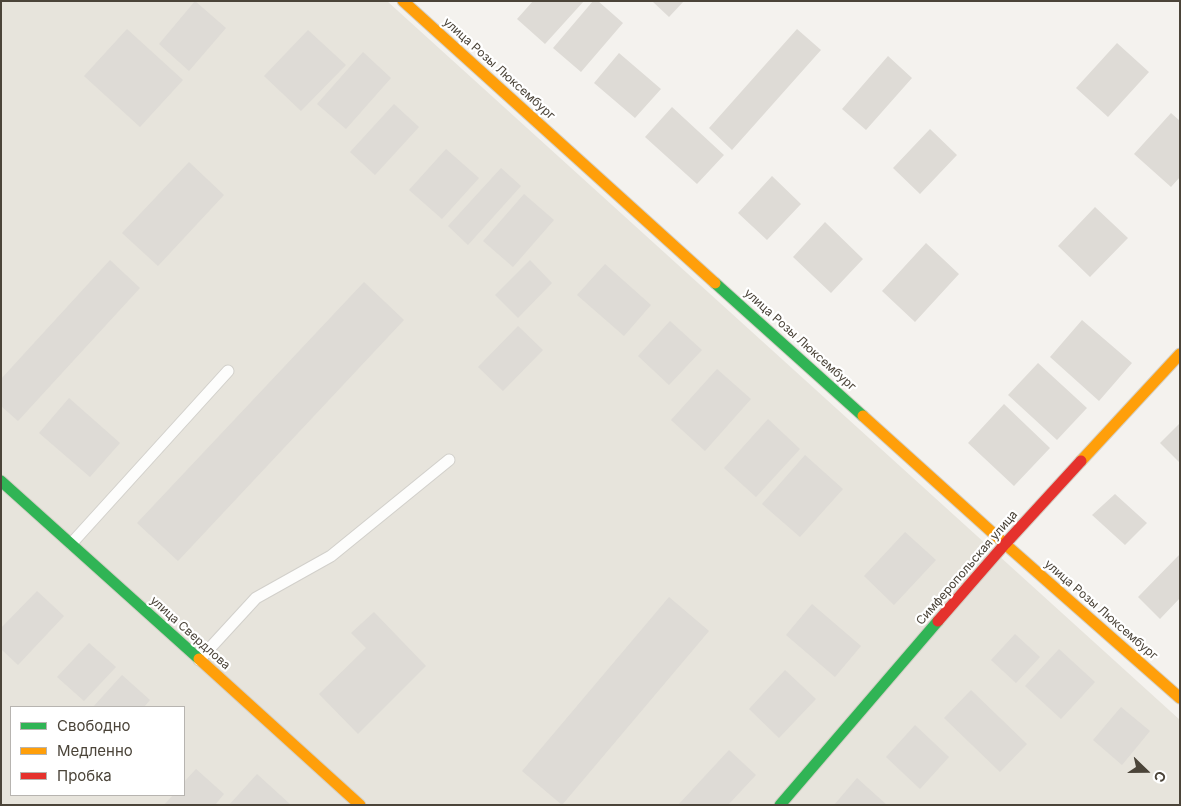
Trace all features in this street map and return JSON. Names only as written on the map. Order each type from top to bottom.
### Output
[{"type":"street","name":"улица Розы Люксембург","points":[[403,1],[1005,544],[1180,698]]},
{"type":"street","name":"Симферопольская улица","points":[[780,805],[1005,544],[1180,354]]},
{"type":"street","name":"улица Свердлова","points":[[1,482],[360,805]]},
{"type":"lane","points":[[71,544],[228,371]]},
{"type":"lane","points":[[199,660],[256,598],[331,556],[448,460]]},
{"type":"shaded area","points":[[1,1],[387,1],[1180,720],[1180,805],[1,805]]},
{"type":"building","points":[[195,1],[226,28],[189,71],[159,44]]},
{"type":"building","points":[[533,1],[584,1],[545,44],[517,19]]},
{"type":"building","points":[[593,1],[598,1],[623,23],[581,72],[553,48]]},
{"type":"building","points":[[652,1],[684,1],[669,17]]},
{"type":"building","points":[[127,29],[183,80],[140,127],[84,76]]},
{"type":"building","points":[[797,29],[821,50],[732,150],[709,128]]},
{"type":"building","points":[[308,30],[346,65],[301,111],[264,76]]},
{"type":"building","points":[[1117,43],[1149,72],[1108,117],[1076,88]]},
{"type":"building","points":[[363,52],[391,78],[346,129],[317,104]]},
{"type":"building","points":[[619,53],[661,89],[635,118],[594,83]]},
{"type":"building","points":[[888,56],[912,78],[866,130],[842,109]]},
{"type":"building","points":[[394,104],[419,127],[375,175],[350,152]]},
{"type":"building","points":[[672,107],[724,155],[697,184],[645,137]]},
{"type":"building","points":[[1171,113],[1180,121],[1180,177],[1171,187],[1134,154]]},
{"type":"building","points":[[930,129],[957,155],[920,194],[893,168]]},
{"type":"building","points":[[446,149],[479,178],[442,219],[409,190]]},
{"type":"building","points":[[189,162],[224,195],[158,266],[122,233]]},
{"type":"building","points":[[501,168],[521,186],[468,245],[448,226]]},
{"type":"building","points":[[772,176],[801,204],[767,240],[738,213]]},
{"type":"building","points":[[524,194],[554,220],[513,267],[483,241]]},
{"type":"building","points":[[1095,207],[1128,238],[1090,277],[1058,246]]},
{"type":"building","points":[[825,222],[863,259],[831,293],[793,257]]},
{"type":"building","points":[[926,243],[959,274],[915,322],[882,291]]},
{"type":"building","points":[[110,260],[140,288],[18,421],[1,406],[1,379]]},
{"type":"building","points":[[530,260],[552,283],[518,318],[495,295]]},
{"type":"building","points":[[605,264],[651,305],[624,336],[577,295]]},
{"type":"building","points":[[364,282],[404,320],[178,561],[137,523]]},
{"type":"building","points":[[1082,320],[1132,363],[1099,401],[1050,357]]},
{"type":"building","points":[[670,321],[702,350],[669,385],[638,356]]},
{"type":"building","points":[[518,326],[543,350],[503,391],[478,367]]},
{"type":"building","points":[[1038,363],[1087,408],[1057,440],[1008,395]]},
{"type":"building","points":[[717,369],[751,399],[705,451],[671,420]]},
{"type":"building","points":[[69,398],[120,443],[90,477],[39,433]]},
{"type":"building","points":[[1004,404],[1050,448],[1014,486],[968,443]]},
{"type":"building","points":[[768,419],[800,449],[756,497],[724,468]]},
{"type":"building","points":[[1180,423],[1180,463],[1160,443]]},
{"type":"building","points":[[805,455],[843,489],[800,537],[762,504]]},
{"type":"building","points":[[1115,494],[1147,523],[1125,545],[1092,515]]},
{"type":"building","points":[[905,532],[936,560],[894,605],[864,576]]},
{"type":"building","points":[[1180,554],[1180,598],[1160,619],[1138,597]]},
{"type":"building","points":[[37,591],[64,616],[18,665],[1,649],[1,628]]},
{"type":"building","points":[[669,597],[709,631],[562,805],[522,771]]},
{"type":"building","points":[[812,604],[861,646],[835,677],[786,635]]},
{"type":"building","points":[[374,612],[426,666],[358,734],[319,694],[366,648],[351,633]]},
{"type":"building","points":[[1015,634],[1040,657],[1016,683],[991,660]]},
{"type":"building","points":[[89,643],[116,667],[84,701],[57,677]]},
{"type":"building","points":[[1059,649],[1095,682],[1061,719],[1025,686]]},
{"type":"building","points":[[785,670],[816,699],[779,738],[749,709]]},
{"type":"building","points":[[122,675],[150,700],[145,706],[94,706]]},
{"type":"building","points":[[971,690],[1027,744],[1000,772],[944,718]]},
{"type":"building","points":[[1121,707],[1150,731],[1122,765],[1093,740]]},
{"type":"building","points":[[915,725],[949,757],[920,789],[886,757]]},
{"type":"building","points":[[729,750],[756,775],[728,805],[678,805]]},
{"type":"building","points":[[196,769],[224,794],[215,805],[164,805],[172,796],[185,796],[185,781]]},
{"type":"building","points":[[257,774],[291,805],[229,805]]},
{"type":"building","points":[[857,778],[887,805],[834,805]]},
{"type":"traffic: fast","points":[[715,283],[863,416]]},
{"type":"traffic: fast","points":[[1,481],[199,659]]},
{"type":"traffic: fast","points":[[780,805],[938,621]]},
{"type":"traffic: slow","points":[[403,1],[715,283]]},
{"type":"traffic: slow","points":[[1081,461],[1180,354]]},
{"type":"traffic: slow","points":[[863,416],[1180,698]]},
{"type":"traffic: slow","points":[[199,659],[360,805]]},
{"type":"traffic: jam","points":[[938,621],[1081,461]]}]
